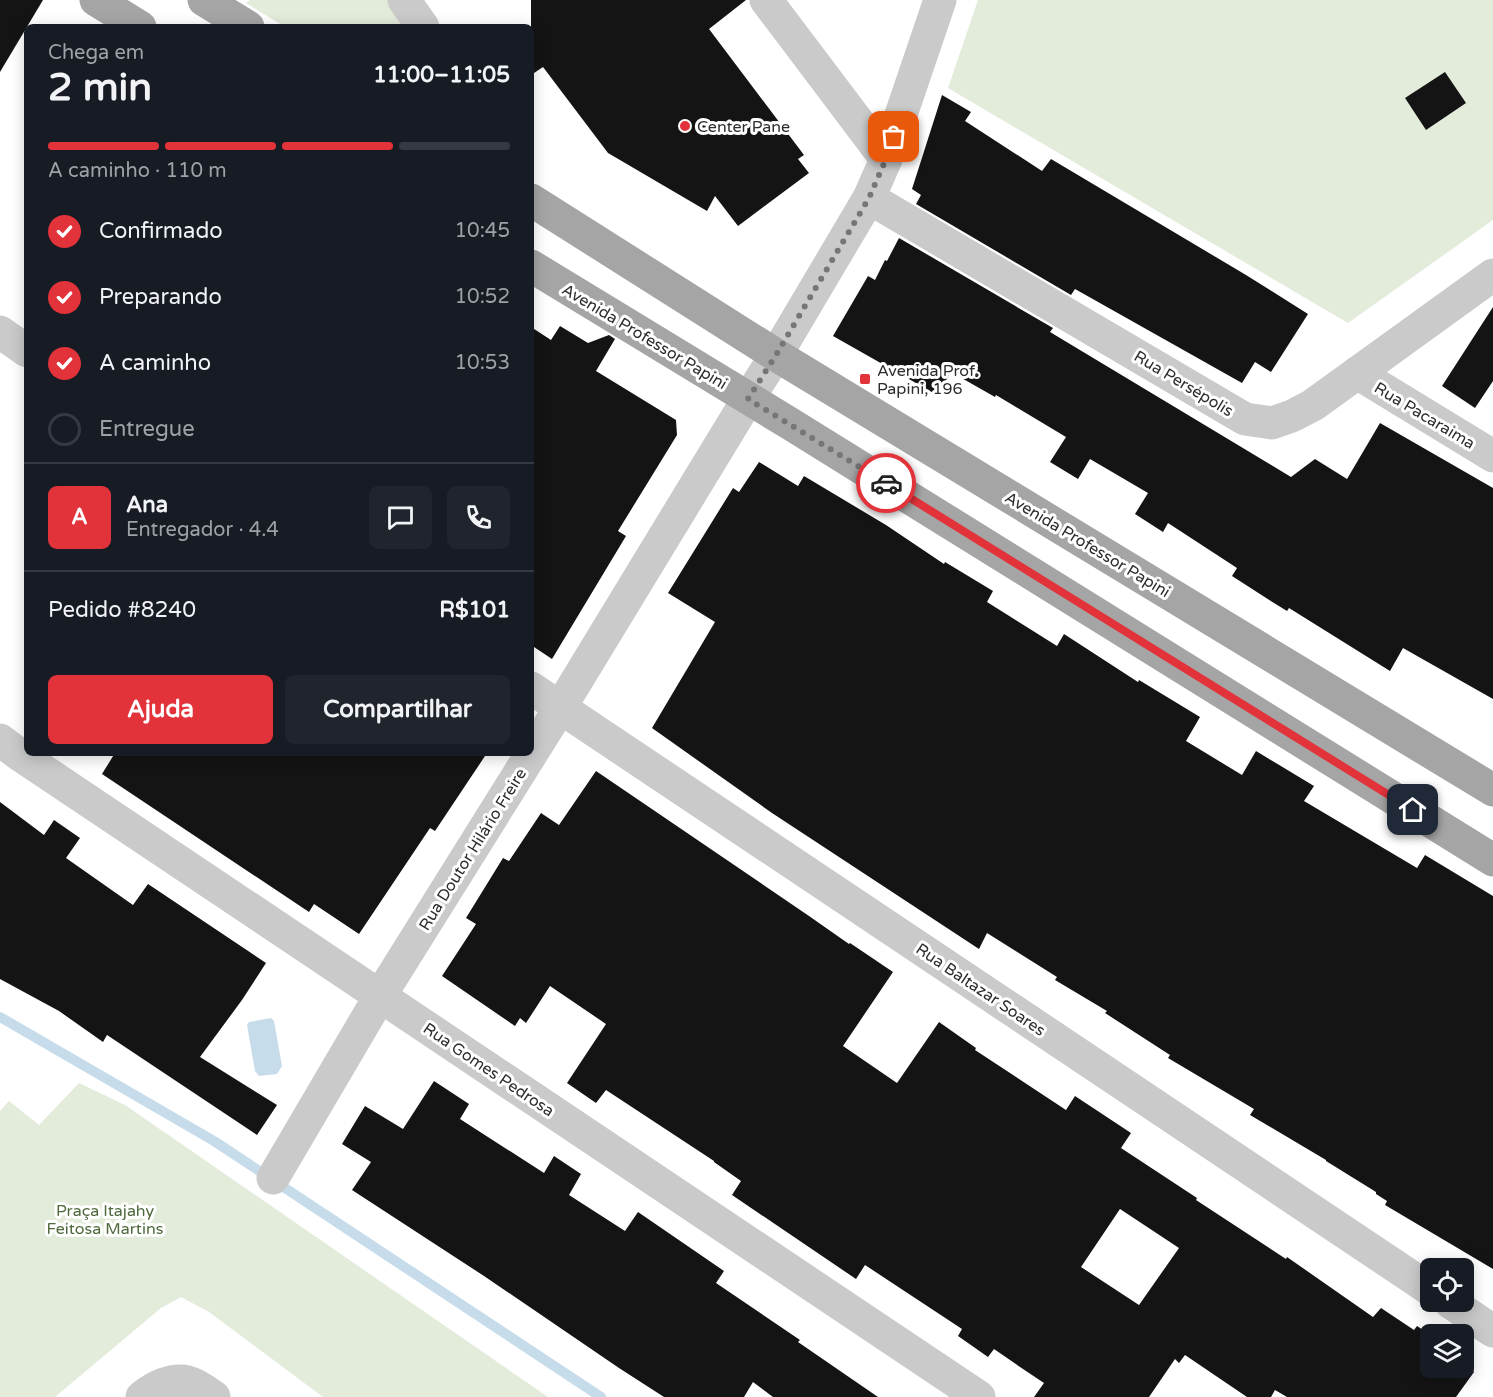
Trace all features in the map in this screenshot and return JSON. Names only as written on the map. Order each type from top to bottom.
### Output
[{"type":"main road","points":[[96,0],[135,24]]},
{"type":"main road","points":[[204,0],[243,24]]},
{"type":"main road","name":"Avenida Professor Papini","points":[[537,199],[776,355],[1493,790]]},
{"type":"main road","name":"Avenida Professor Papini","points":[[534,268],[1493,860]]},
{"type":"street","points":[[404,0],[421,24]]},
{"type":"street","points":[[766,0],[886,159]]},
{"type":"street","name":"Rua Doutor Hilário Freire","points":[[534,750],[776,355],[869,198],[886,159],[940,0]]},
{"type":"street","name":"Rua Persépolis","points":[[869,198],[1245,419],[1272,423],[1313,405],[1493,276]]},
{"type":"street","points":[[0,332],[24,349]]},
{"type":"street","name":"Rua Pacaraima","points":[[1357,373],[1493,456]]},
{"type":"street","name":"Rua Baltazar Soares","points":[[534,690],[1420,1283]]},
{"type":"street","name":"Rua Gomes Pedrosa","points":[[0,740],[979,1397]]},
{"type":"street","name":"Rua Doutor Hilário Freire","points":[[273,1178],[380,996],[530,756]]},
{"type":"street","points":[[1465,1312],[1493,1331]]},
{"type":"street","points":[[142,1397],[151,1389],[169,1383],[188,1382],[214,1397]]},
{"type":"green space","points":[[250,0],[388,0],[406,24],[280,24],[246,3]]},
{"type":"green space","points":[[978,0],[1493,0],[1493,220],[1348,323],[948,88]]},
{"type":"green space","name":"Praça Itajahy Feitosa Martins","points":[[79,1083],[125,1105],[548,1397],[323,1397],[209,1312],[181,1297],[161,1308],[55,1397],[0,1397],[0,1111],[9,1101],[39,1125]]},
{"type":"water","points":[[271,1018],[274,1021],[282,1066],[277,1074],[259,1076],[255,1071],[247,1025],[249,1022]]},
{"type":"building","points":[[0,0],[43,0],[29,24],[24,24],[24,32],[0,72]]},
{"type":"building","name":"Center Pane","points":[[531,0],[746,0],[709,29],[804,155],[798,159],[809,173],[738,226],[715,196],[707,211],[608,153],[543,67],[534,73],[534,24],[531,24]]},
{"type":"building","points":[[1445,72],[1466,103],[1426,130],[1405,98]]},
{"type":"building","points":[[942,95],[971,112],[965,121],[1042,171],[1051,159],[1308,314],[1271,372],[1255,362],[1242,383],[1075,289],[1071,295],[916,204],[921,195],[912,189]]},
{"type":"building","points":[[899,238],[1053,328],[1050,332],[1291,477],[1315,459],[1347,479],[1380,423],[1493,488],[1493,699],[1403,648],[1390,671],[1289,608],[1287,611],[1232,576],[1237,568],[1168,523],[1163,532],[1135,514],[1148,493],[1090,459],[1078,479],[1050,462],[1066,437],[996,395],[995,397],[951,372],[937,395],[833,336],[868,276],[875,280]]},
{"type":"building","points":[[1493,307],[1493,381],[1475,408],[1442,386]]},
{"type":"building","points":[[560,326],[588,343],[609,335],[615,339],[596,371],[676,420],[677,435],[618,531],[626,536],[552,659],[534,647],[534,329],[551,340]]},
{"type":"building","points":[[759,462],[798,486],[804,476],[886,525],[944,564],[945,562],[993,591],[987,602],[1057,646],[1064,634],[1138,682],[1139,680],[1200,717],[1186,741],[1242,775],[1256,751],[1314,786],[1304,801],[1417,868],[1425,855],[1493,896],[1493,1269],[1385,1205],[1387,1201],[1376,1192],[1250,1115],[1254,1109],[1168,1058],[1170,1055],[1105,1013],[1107,1011],[1055,980],[1057,977],[987,933],[979,949],[772,813],[652,728],[715,622],[668,593],[733,488],[739,492]]},
{"type":"building","points":[[113,756],[485,756],[435,831],[430,828],[359,934],[314,904],[309,912],[102,774]]},
{"type":"building","points":[[596,771],[893,972],[843,1046],[897,1083],[939,1022],[976,1048],[975,1050],[1066,1110],[1075,1096],[1131,1133],[1121,1148],[1197,1198],[1196,1200],[1286,1259],[1287,1257],[1373,1317],[1381,1308],[1414,1330],[1417,1326],[1420,1328],[1420,1378],[1470,1378],[1456,1397],[1287,1397],[1275,1390],[1271,1397],[1247,1397],[1185,1355],[1179,1363],[1175,1359],[1149,1397],[1034,1397],[1044,1383],[994,1349],[988,1357],[958,1336],[962,1329],[865,1265],[856,1279],[732,1195],[741,1181],[606,1090],[596,1103],[567,1083],[606,1024],[550,986],[526,1023],[520,1018],[515,1026],[442,976],[476,924],[466,918],[503,858],[509,861],[541,813],[559,825]],"holes":[[[1120,1209],[1179,1248],[1139,1305],[1081,1267]]]},
{"type":"building","points":[[0,802],[44,835],[54,820],[80,838],[66,858],[133,905],[148,884],[266,963],[200,1057],[277,1105],[257,1135],[107,1035],[103,1042],[59,1011],[0,979]]},
{"type":"building","points":[[434,1081],[469,1104],[460,1119],[544,1173],[554,1156],[581,1174],[569,1195],[625,1231],[638,1212],[724,1271],[716,1283],[878,1397],[773,1397],[753,1382],[744,1397],[664,1397],[352,1190],[371,1162],[342,1144],[365,1106],[403,1129]]},
{"type":"waterway","points":[[0,1017],[214,1141],[601,1397]]},
{"type":"way so far","points":[[886,483],[748,399],[869,198],[894,137]]},
{"type":"place","name":"Center Pane","points":[[685,126]]},
{"type":"place","name":"Avenida Prof. Papini, 196","points":[[865,379]]},
{"type":"route","points":[[886,483],[1413,810]]}]
